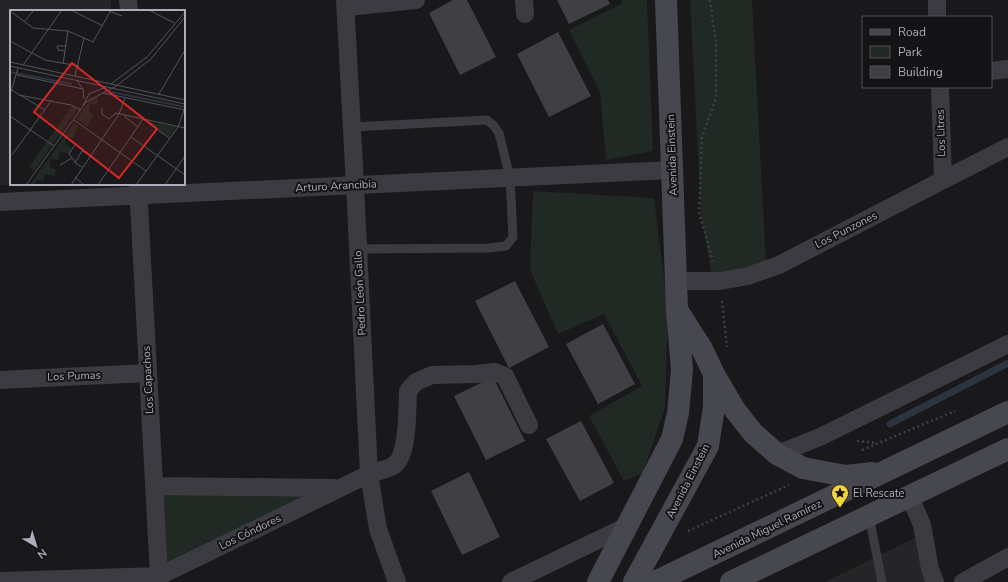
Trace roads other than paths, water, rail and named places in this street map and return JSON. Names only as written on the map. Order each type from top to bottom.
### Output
[{"type":"main road","name":"Avenida Einstein","points":[[598,582],[672,439],[678,413],[682,370],[677,310],[666,0]]},
{"type":"main road","name":"Avenida Einstein","points":[[634,582],[708,446],[714,407],[714,374],[702,349],[677,310]]},
{"type":"main road","points":[[714,374],[735,410],[753,433],[777,454],[802,468],[846,476],[885,472]]},
{"type":"main road","name":"Avenida Miguel Ramírez","points":[[655,582],[1008,412]]},
{"type":"main road","points":[[731,582],[1008,449]]},
{"type":"street","points":[[128,0],[129,10]]},
{"type":"street","points":[[345,4],[416,0]]},
{"type":"street","points":[[937,0],[938,16]]},
{"type":"street","name":"Pedro León Gallo","points":[[345,4],[356,185],[369,474],[378,529],[397,582]]},
{"type":"street","points":[[992,71],[1008,69]]},
{"type":"street","name":"Los Litres","points":[[940,88],[943,180]]},
{"type":"street","name":"Los Punzones","points":[[676,281],[720,281],[748,276],[779,265],[1008,147]]},
{"type":"street","name":"Arturo Arancibia","points":[[0,202],[138,190],[356,185],[672,170]]},
{"type":"street","name":"Los Capachos","points":[[138,190],[154,486],[153,579]]},
{"type":"street","points":[[777,454],[820,437],[1008,344]]},
{"type":"street","name":"Los Cóndores","points":[[0,581],[153,579],[369,474],[394,466],[401,457],[406,439],[408,391],[416,382],[432,375],[495,372],[505,376],[529,425]]},
{"type":"street","name":"Los Pumas","points":[[0,380],[148,373]]},
{"type":"street","name":"Los Cóndores","points":[[154,486],[340,488]]},
{"type":"street","points":[[910,496],[922,526],[930,569],[935,582]]},
{"type":"street","points":[[511,582],[627,526]]},
{"type":"street","points":[[963,582],[1008,557]]},
{"type":"lane","points":[[352,127],[487,120],[499,133],[510,178],[513,237],[506,246],[488,248],[358,249]]},
{"type":"lane","points":[[868,516],[882,582]]},
{"type":"waterway","points":[[890,424],[1008,363]]},
{"type":"place","name":"El Rescate","points":[[840,508]]}]
